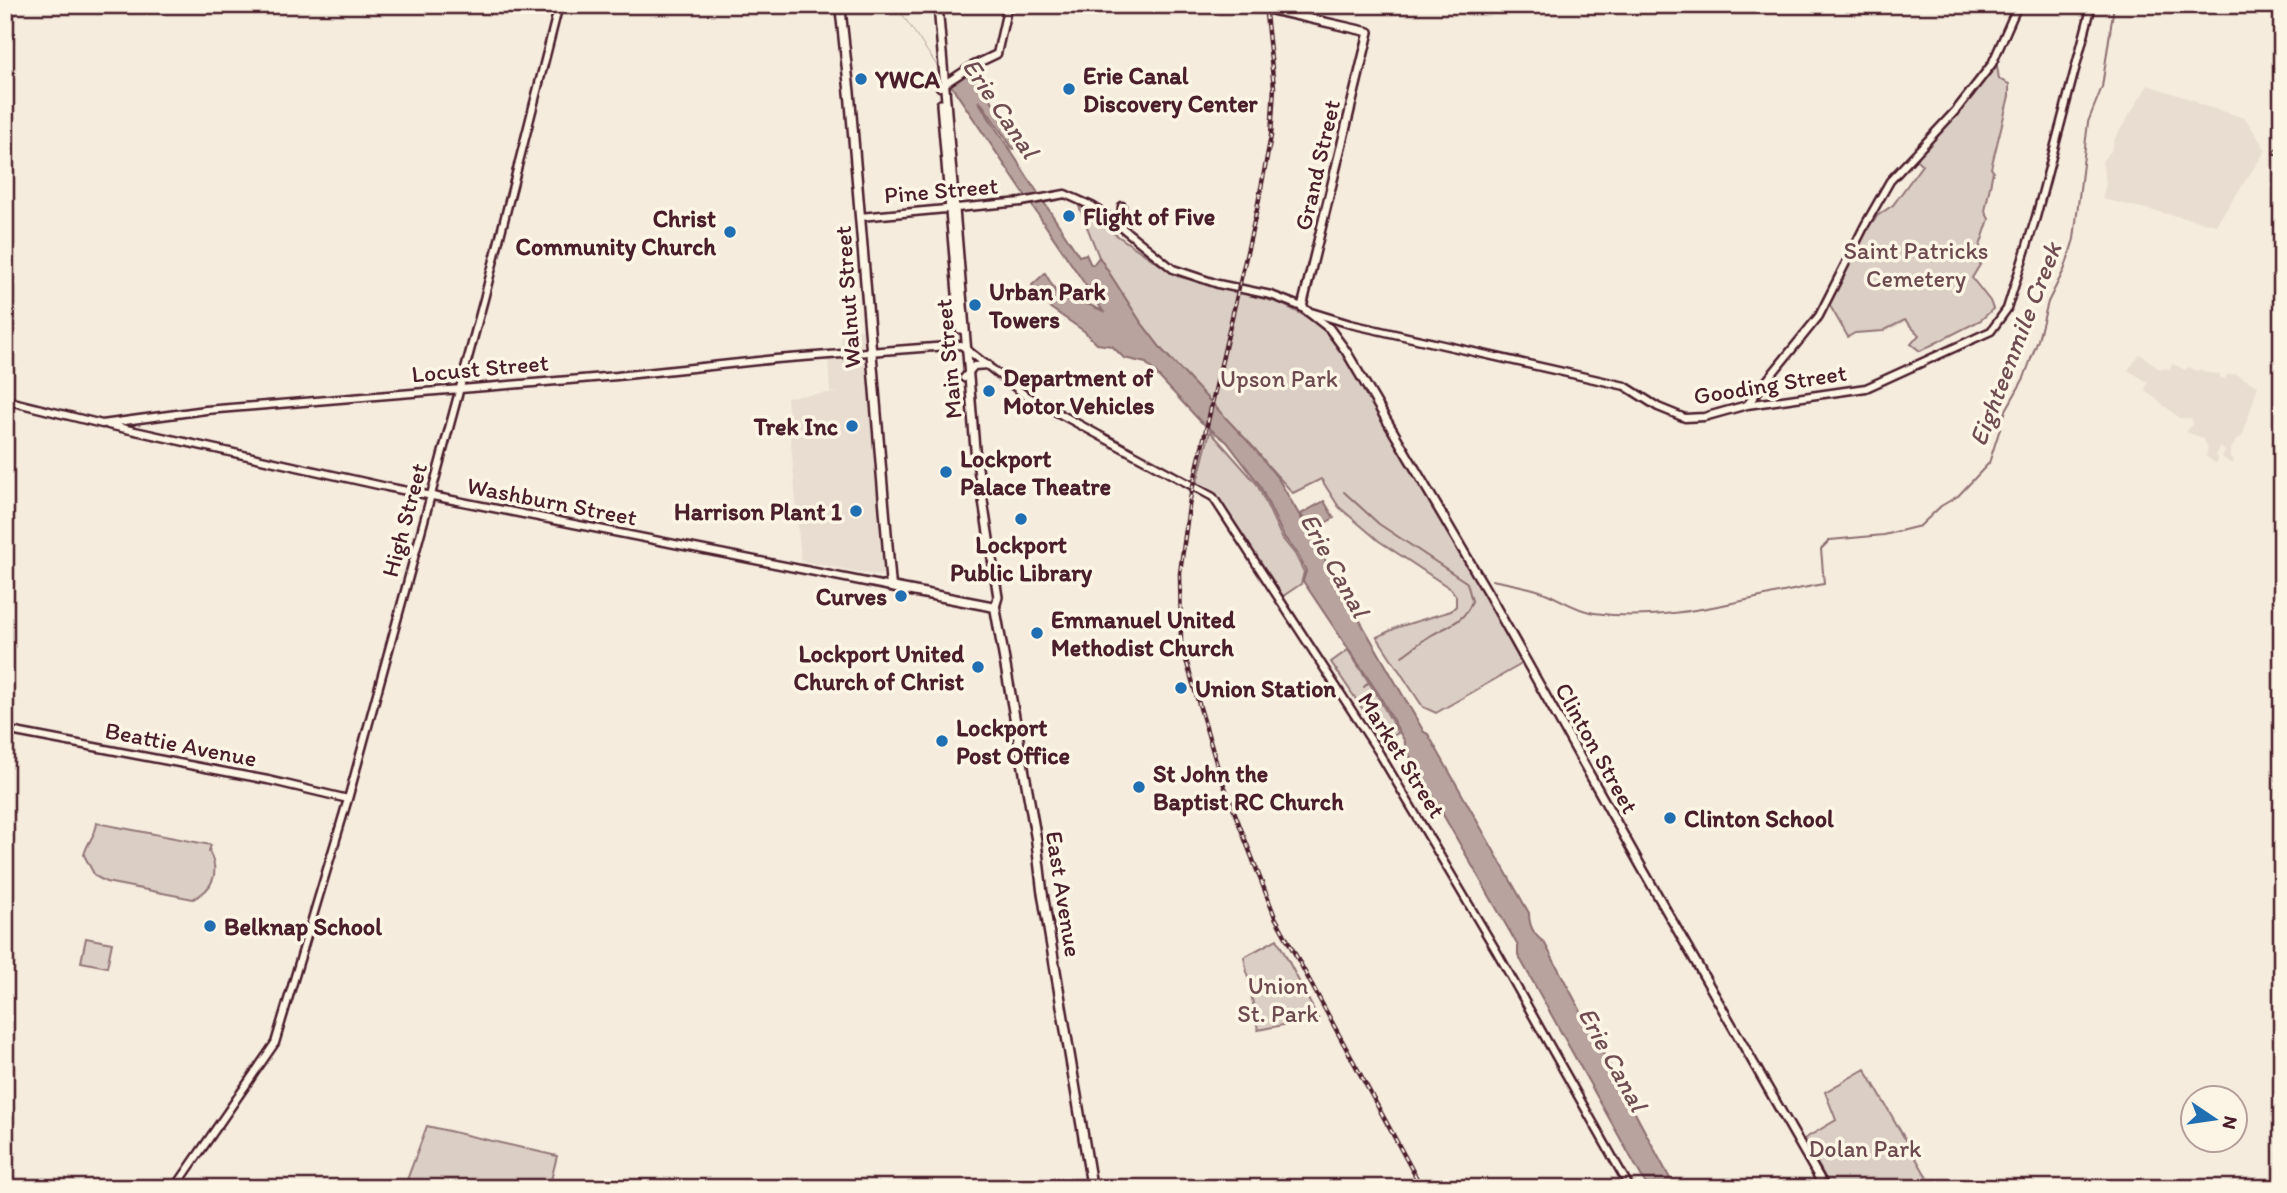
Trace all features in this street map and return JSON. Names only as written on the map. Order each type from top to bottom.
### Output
[{"type":"highway","name":"Walnut Street","points":[[840,5],[891,587]]},
{"type":"highway","name":"Washburn Street","points":[[891,587],[995,607]]},
{"type":"highway","name":"East Avenue","points":[[995,607],[1093,1188]]},
{"type":"main road","name":"Grand Street","points":[[1250,5],[1368,32],[1302,307]]},
{"type":"main road","name":"Main Street","points":[[936,9],[971,450],[995,607]]},
{"type":"main road","name":"Gooding Street","points":[[1302,307],[1331,330]]},
{"type":"main road","name":"Clinton Street","points":[[1331,330],[1346,351],[1488,593],[1825,1188]]},
{"type":"street","name":"High Street","points":[[175,1188],[275,1042],[348,799],[431,496],[559,5]]},
{"type":"street","points":[[943,79],[997,54],[1007,5]]},
{"type":"street","points":[[1747,405],[1819,316],[1890,181],[1957,109],[1992,64],[2018,5]]},
{"type":"street","name":"Gooding Street","points":[[1311,312],[1350,324],[1625,386],[1658,407],[1685,418],[1703,417],[1747,405],[1866,388],[1992,331],[2007,309],[2036,217],[2092,5]]},
{"type":"street","name":"Pine Street","points":[[860,217],[1021,202],[1065,194]]},
{"type":"street","name":"Gooding Street","points":[[1065,194],[1092,205],[1174,269],[1218,284],[1271,295],[1302,307]]},
{"type":"street","points":[[1120,225],[1122,205]]},
{"type":"street","points":[[1331,330],[1335,324],[1350,324]]},
{"type":"street","name":"Locust Street","points":[[5,400],[102,424],[206,410],[460,390],[871,351],[963,346]]},
{"type":"street","name":"Market Street","points":[[963,346],[1031,399],[1213,496],[1378,751],[1497,952],[1630,1188]]},
{"type":"street","points":[[966,375],[974,366],[988,365]]},
{"type":"street","name":"Washburn Street","points":[[102,424],[431,496],[891,587]]},
{"type":"street","name":"Beattie Avenue","points":[[5,730],[268,780],[348,799]]},
{"type":"shaded area","points":[[897,5],[929,5],[972,74],[1024,144],[1025,148],[1022,150],[1018,147],[1013,149],[978,101],[1079,256],[1086,254],[1093,265],[1099,257],[1140,321],[1163,351],[1255,449],[1279,480],[1304,523],[1301,514],[1324,501],[1334,518],[1308,530],[1309,532],[1529,913],[1532,929],[1544,942],[1675,1188],[1648,1188],[1518,955],[1518,946],[1405,748],[1405,742],[1378,693],[1303,581],[1306,571],[1297,553],[1284,537],[1259,484],[1227,442],[1200,421],[1146,363],[1124,358],[1112,346],[1097,344],[1084,331],[1049,307],[1032,285],[1045,273],[1059,297],[1074,298],[1103,311]]},
{"type":"shaded area","points":[[2148,85],[2245,118],[2266,150],[2216,225],[2102,199],[2106,184],[2102,161],[2111,151],[2115,138]]},
{"type":"shaded area","points":[[863,329],[883,573],[879,576],[801,561],[787,397],[840,392],[830,392],[828,360],[842,358],[841,331]]},
{"type":"shaded area","points":[[2140,354],[2158,368],[2169,369],[2173,364],[2185,370],[2189,367],[2197,371],[2200,369],[2207,373],[2220,374],[2220,378],[2225,379],[2227,375],[2235,374],[2258,386],[2242,437],[2237,439],[2230,451],[2230,457],[2234,460],[2232,464],[2222,457],[2225,451],[2220,447],[2215,455],[2218,460],[2216,464],[2206,456],[2208,448],[2203,438],[2186,432],[2193,424],[2191,419],[2179,418],[2145,390],[2148,382],[2128,370]]},
{"type":"green space","name":"Saint Patricks Cemetery","points":[[1993,66],[1997,66],[1999,79],[2009,84],[2009,96],[1991,168],[1993,171],[1985,211],[1989,219],[1978,252],[1981,263],[1972,278],[1993,309],[1981,320],[1920,351],[1911,344],[1919,335],[1905,320],[1883,331],[1855,333],[1848,337],[1829,304],[1869,222],[1893,205],[1922,165],[1915,158],[1983,82]]},
{"type":"green space","name":"Upson Park","points":[[1078,204],[1100,224],[1177,276],[1280,303],[1315,321],[1338,345],[1527,661],[1436,713],[1423,707],[1377,637],[1398,627],[1451,611],[1456,606],[1456,596],[1451,589],[1379,541],[1339,507],[1321,479],[1293,493],[1163,351],[1140,321],[1099,257]]},
{"type":"green space","points":[[1210,431],[1257,484],[1282,538],[1295,554],[1304,572],[1301,584],[1280,598],[1214,495],[1196,486]]},
{"type":"green space","points":[[1348,650],[1398,733],[1384,741],[1331,662]]},
{"type":"green space","points":[[97,823],[211,845],[209,851],[214,873],[210,885],[193,899],[106,882],[95,876],[84,855]]},
{"type":"green space","points":[[86,938],[112,943],[107,967],[81,962]]},
{"type":"green space","name":"Union St. Park","points":[[1277,939],[1318,1018],[1258,1030],[1244,957]]},
{"type":"green space","name":"Dolan Park","points":[[1865,1069],[1933,1188],[1831,1188],[1804,1139],[1836,1120],[1825,1092]]},
{"type":"green space","points":[[427,1126],[557,1156],[549,1188],[404,1188]]},
{"type":"pier","points":[[911,5],[931,5],[974,71],[951,86],[901,12]]},
{"type":"waterway","name":"Eighteenmile Creek","points":[[1492,580],[1540,591],[1594,613],[1652,615],[1710,608],[1824,584],[1821,549],[1830,540],[1884,535],[1920,526],[1941,506],[1958,496],[1989,463],[2006,410],[2024,378],[2038,340],[2048,302],[2065,268],[2074,239],[2088,122],[2102,87],[2114,5]]},
{"type":"waterway","points":[[1344,492],[1379,524],[1466,582]]},
{"type":"waterway","name":"Eighteenmile Creek","points":[[1402,656],[1465,614],[1472,601],[1467,583]]},
{"type":"waterway","name":"Eighteenmile Creek","points":[[1364,687],[1368,683]]},
{"type":"railway","points":[[1265,5],[1274,87],[1271,136],[1257,209],[1190,499],[1180,573],[1181,643],[1219,772],[1275,917],[1422,1188]]},
{"type":"railway","points":[[2275,153],[2282,143]]},
{"type":"place","name":"YWCA","points":[[861,79]]},
{"type":"place","name":"Erie Canal Discovery Center","points":[[1069,89]]},
{"type":"place","name":"Flight of Five","points":[[1069,216]]},
{"type":"place","name":"Christ Community Church","points":[[730,232]]},
{"type":"place","name":"Urban Park Towers","points":[[975,305]]},
{"type":"place","name":"Department of Motor Vehicles","points":[[989,391]]},
{"type":"place","name":"Trek Inc","points":[[852,426]]},
{"type":"place","name":"Lockport Palace Theatre","points":[[946,472]]},
{"type":"place","name":"Harrison Plant 1","points":[[856,511]]},
{"type":"place","name":"Lockport Public Library","points":[[1021,519]]},
{"type":"place","name":"Curves","points":[[901,596]]},
{"type":"place","name":"Emmanuel United Methodist Church","points":[[1037,633]]},
{"type":"place","name":"Lockport United Church of Christ","points":[[978,667]]},
{"type":"place","name":"Union Station","points":[[1181,688]]},
{"type":"place","name":"Lockport Post Office","points":[[942,741]]},
{"type":"place","name":"St John the Baptist RC Church","points":[[1139,787]]},
{"type":"place","name":"Clinton School","points":[[1670,818]]},
{"type":"place","name":"Belknap School","points":[[210,926]]},
{"type":"water label","name":"Erie Canal","points":[[1001,108]]},
{"type":"water label","name":"Erie Canal","points":[[1335,565]]},
{"type":"water label","name":"Erie Canal","points":[[1613,1059]]}]
